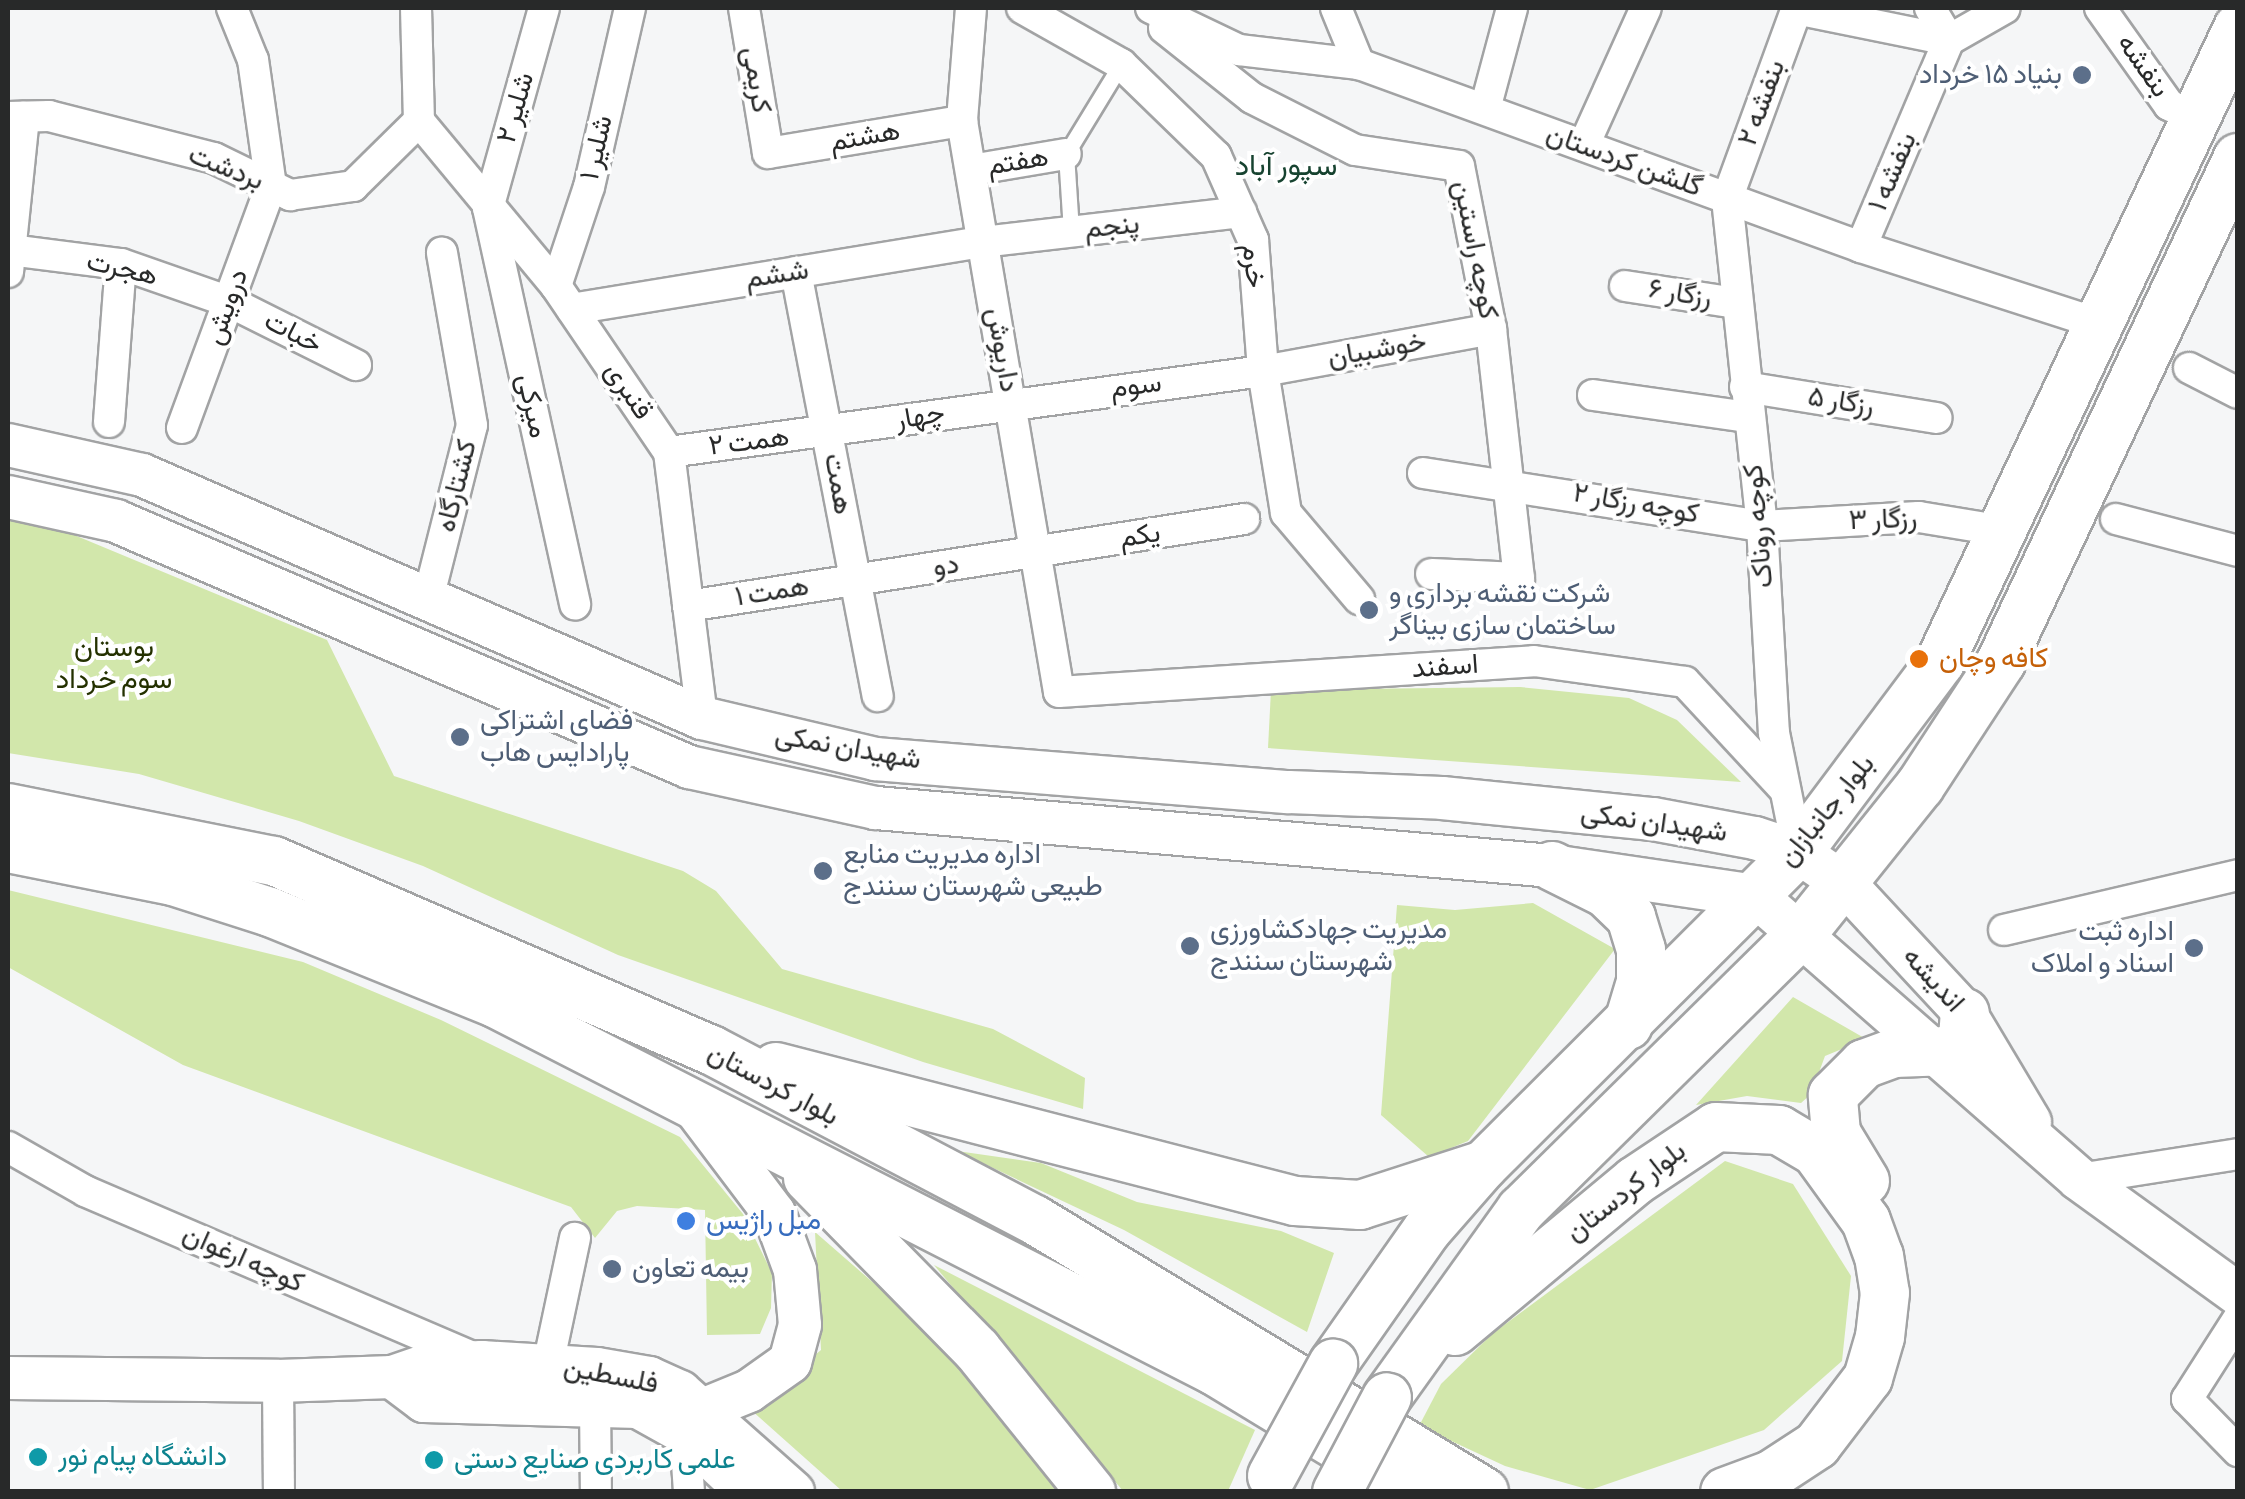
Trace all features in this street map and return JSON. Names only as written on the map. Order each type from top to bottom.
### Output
[{"type":"main road","name":"بلوار جانبازان","points":[[1269,1484],[1333,1364],[1428,1230],[1484,1165],[1628,1026],[1798,852],[1949,647],[2192,116],[2238,28]]},
{"type":"main road","name":"بلوار جانبازان","points":[[1337,1492],[1393,1388],[1521,1210],[1846,886],[2002,662],[2238,158]]},
{"type":"main road","name":"شهیدان نمکی","points":[[8,445],[142,475],[702,718],[875,759],[1480,802],[1653,819],[1798,852]]},
{"type":"main road","name":"شهیدان نمکی","points":[[8,497],[116,521],[688,768],[876,808],[1552,866],[1756,896]]},
{"type":"main road","name":"بلوار کردستان","points":[[8,808],[274,861],[712,1050],[1035,1220],[1484,1492]]},
{"type":"main road","name":"بلوار کردستان","points":[[8,848],[173,882],[352,941],[688,1099],[1215,1371],[1414,1492]]},
{"type":"main road","name":"اندیشه","points":[[1798,852],[1846,886],[1965,1013],[2032,1124],[2079,1179]]},
{"type":"main road","points":[[1552,866],[1606,893],[1631,917],[1641,982],[1628,1026]]},
{"type":"main road","name":"اندیشه","points":[[1756,896],[1803,932],[1930,1053],[2079,1179],[2238,1294]]},
{"type":"main road","points":[[1792,1492],[1862,1425],[1888,1382],[1902,1332],[1896,1248],[1836,1132],[1833,1094],[1864,1064],[1894,1053],[1949,1051],[1963,1039],[1965,1013]]},
{"type":"main road","points":[[712,1050],[1295,1201],[1360,1205],[1484,1165]]},
{"type":"main road","points":[[688,1099],[774,1212],[795,1270],[800,1326],[790,1362],[749,1391],[695,1421]]},
{"type":"main road","name":"بلوار کردستان","points":[[1393,1388],[1682,1146],[1716,1127],[1779,1130],[1816,1152],[1866,1221],[1885,1293],[1880,1337],[1868,1378],[1817,1445],[1770,1475],[1725,1492]]},
{"type":"main road","points":[[774,1212],[781,1150]]},
{"type":"main road","points":[[781,1150],[977,1350],[1091,1492]]},
{"type":"main road","name":"فلسطین","points":[[8,1378],[278,1381],[392,1377],[430,1364],[482,1362],[548,1365],[649,1378],[695,1421],[793,1492]]},
{"type":"main road","name":"فلسطین","points":[[392,1377],[424,1402],[638,1406],[695,1421],[748,1492]]},
{"type":"street","points":[[232,8],[253,60],[271,186]]},
{"type":"street","points":[[416,8],[419,121]]},
{"type":"street","name":"شلیر ۲","points":[[488,208],[544,8]]},
{"type":"street","name":"شلیر ۱","points":[[564,297],[630,8]]},
{"type":"street","name":"کریمی","points":[[744,8],[768,153]]},
{"type":"street","name":"داریوش","points":[[970,8],[962,120],[1059,692]]},
{"type":"street","name":"خرم","points":[[1022,8],[1121,64],[1216,156],[1253,240],[1263,371],[1286,513],[1359,599]]},
{"type":"street","name":"کوچه راستین","points":[[1138,8],[1252,98],[1355,150],[1459,166],[1491,329],[1519,578],[1430,574]]},
{"type":"street","name":"گلشن کردستان","points":[[1151,8],[1240,50],[1359,64],[1861,248],[2097,324]]},
{"type":"street","points":[[1336,8],[1359,64]]},
{"type":"street","points":[[1485,110],[1512,8]]},
{"type":"street","points":[[1584,145],[1646,8]]},
{"type":"street","points":[[1797,8],[1949,40],[2005,8]]},
{"type":"street","name":"بنفشه ۲","points":[[1728,199],[1797,8]]},
{"type":"street","points":[[1930,8],[1949,40]]},
{"type":"street","name":"بنفشه","points":[[2100,8],[2170,105],[2192,116]]},
{"type":"street","name":"بنفشه ۱","points":[[1861,248],[1949,40]]},
{"type":"street","name":"بردشت","points":[[16,117],[50,116],[214,158],[290,195],[353,186],[419,121]]},
{"type":"street","name":"هجرت","points":[[16,117],[9,261],[121,264],[230,302]]},
{"type":"street","name":"هشتم","points":[[768,153],[962,120]]},
{"type":"street","name":"قنبری","points":[[419,121],[564,297],[668,452],[702,718]]},
{"type":"street","name":"هفتم","points":[[971,170],[1066,154]]},
{"type":"street","name":"درویش","points":[[182,428],[271,186]]},
{"type":"street","name":"کوچه روناک","points":[[1728,199],[1746,402],[1762,526],[1783,788],[1798,852]]},
{"type":"street","name":"میرکی","points":[[488,208],[576,605]]},
{"type":"street","name":"پنجم","points":[[983,242],[1241,212]]},
{"type":"street","name":"ششم","points":[[564,297],[796,272],[983,242]]},
{"type":"street","name":"کشتارگاه","points":[[428,599],[472,426],[442,253]]},
{"type":"street","points":[[109,422],[121,264]]},
{"type":"street","name":"همت","points":[[796,272],[878,696]]},
{"type":"street","name":"رزگار ۶","points":[[1624,286],[1736,303]]},
{"type":"street","name":"خبات","points":[[230,302],[356,365]]},
{"type":"street","name":"خوشبیان","points":[[1263,371],[1491,329]]},
{"type":"street","points":[[2189,368],[2238,393]]},
{"type":"street","name":"سوم","points":[[1010,401],[1263,371]]},
{"type":"street","name":"رزگار ۵","points":[[1593,395],[1746,402],[1937,418]]},
{"type":"street","name":"چهار","points":[[829,433],[1010,401]]},
{"type":"street","name":"همت ۲","points":[[668,452],[829,433]]},
{"type":"street","name":"کوچه رزگار ۲","points":[[1423,473],[1510,482],[1762,526]]},
{"type":"street","name":"رزگار ۳","points":[[1762,526],[1919,517],[2004,531]]},
{"type":"street","name":"یکم","points":[[1036,554],[1244,519]]},
{"type":"street","points":[[2116,519],[2238,551]]},
{"type":"street","name":"دو","points":[[856,578],[1036,554]]},
{"type":"street","name":"همت ۱","points":[[688,606],[856,578]]},
{"type":"street","name":"اسفند","points":[[1059,692],[1534,661],[1685,682],[1783,788]]},
{"type":"street","points":[[2004,930],[2238,875]]},
{"type":"street","name":"کوچه ارغوان","points":[[8,1147],[85,1191],[482,1362]]},
{"type":"street","points":[[2079,1179],[2238,1154]]},
{"type":"street","points":[[548,1365],[576,1238]]},
{"type":"street","points":[[2238,1319],[2187,1399],[2238,1451]]},
{"type":"street","points":[[278,1381],[279,1492]]},
{"type":"street","points":[[595,1403],[596,1492]]},
{"type":"street","points":[[689,1492],[695,1421]]},
{"type":"lane","points":[[1072,232],[1066,154],[1121,64]]},
{"type":"green space","name":"بوستان سوم خرداد","points":[[8,520],[67,532],[327,640],[394,776],[683,871],[716,891],[782,969],[993,1029],[1085,1078],[1083,1109],[923,1062],[618,955],[423,866],[299,821],[139,774],[8,753]]},
{"type":"green space","points":[[1520,687],[1629,698],[1677,720],[1741,782],[1268,748],[1271,690]]},
{"type":"green space","points":[[8,890],[303,962],[441,1020],[680,1137],[743,1214],[772,1273],[771,1308],[760,1334],[707,1335],[705,1210],[637,1206],[617,1211],[595,1238],[571,1207],[183,1065],[8,967]]},
{"type":"green space","points":[[1533,903],[1615,949],[1468,1141],[1429,1157],[1381,1115],[1397,905],[1455,910]]},
{"type":"green space","points":[[1793,997],[1866,1039],[1825,1056],[1811,1094],[1801,1103],[1747,1096],[1696,1105]]},
{"type":"green space","points":[[957,1151],[1041,1163],[1137,1202],[1281,1231],[1334,1253],[1307,1332],[1124,1230]]},
{"type":"green space","points":[[1725,1161],[1793,1184],[1851,1276],[1842,1361],[1764,1430],[1590,1490],[1505,1466],[1419,1426],[1441,1384],[1492,1334]]},
{"type":"green space","points":[[815,1232],[923,1326],[1064,1491],[842,1491],[742,1402],[778,1385],[821,1350]]},
{"type":"green space","points":[[934,1265],[1255,1430],[1228,1491],[1123,1491]]},
{"type":"place","name":"بنیاد ۱۵ خرداد","points":[[2082,75]]},
{"type":"place","name":"شرکت نقشه برداری و ساختمان سازی بیناگر","points":[[1369,610]]},
{"type":"place","name":"کافه وچان","points":[[1919,659]]},
{"type":"place","name":"فضای اشتراکی پارادایس هاب","points":[[460,737]]},
{"type":"place","name":"اداره مدیریت منابع طبیعی شهرستان سنندج","points":[[823,871]]},
{"type":"place","name":"مدیریت جهادکشاورزی شهرستان سنندج","points":[[1190,946]]},
{"type":"place","name":"اداره ثبت اسناد و املاک","points":[[2194,948]]},
{"type":"place","name":"مبل راژیس","points":[[686,1221]]},
{"type":"place","name":"بیمه تعاون","points":[[612,1269]]},
{"type":"place","name":"دانشگاه پیام نور","points":[[38,1457]]},
{"type":"place","name":"علمی کاربردی صنایع دستی","points":[[434,1460]]},
{"type":"district","name":"سپور آباد","points":[[1286,166]]}]
